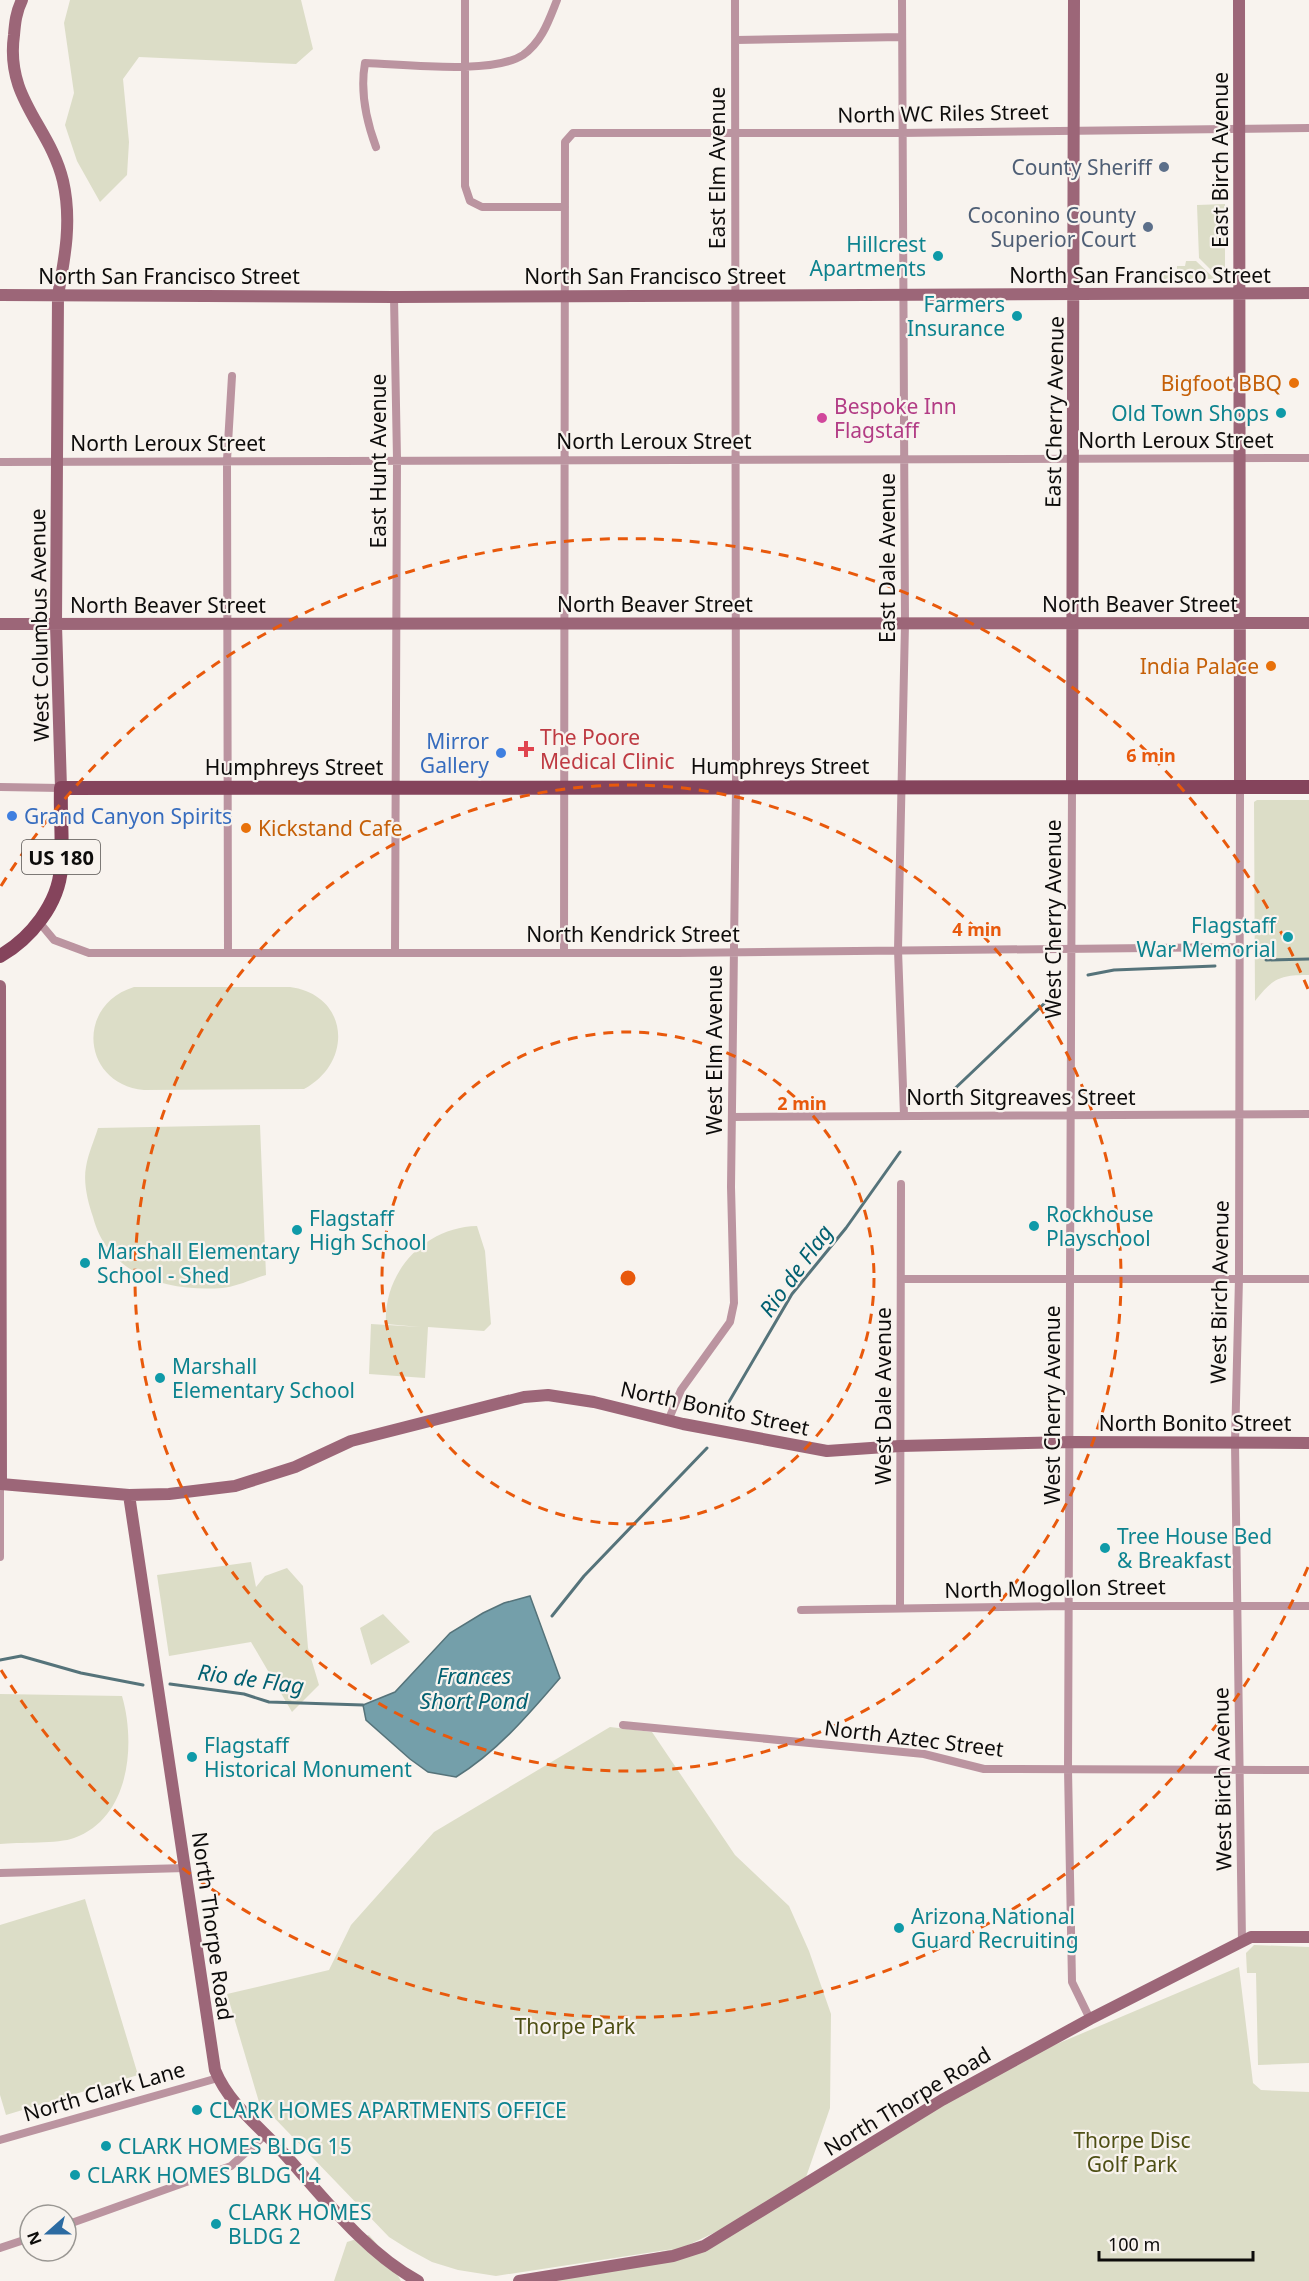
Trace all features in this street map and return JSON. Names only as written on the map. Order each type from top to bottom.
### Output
[{"type":"main road","name":"Humphreys Street","points":[[61,788],[1309,787]]},
{"type":"main road","name":"US 180","points":[[0,956],[25,940],[39,922],[58,885],[61,869],[61,788]]},
{"type":"street","name":"West Columbus Avenue","points":[[22,0],[17,10],[13,45],[16,81],[63,180],[67,213],[67,248],[58,295],[56,625],[61,788]]},
{"type":"street","points":[[465,0],[465,186],[470,201],[482,207],[565,207],[563,295],[566,623],[564,952]]},
{"type":"street","points":[[376,147],[365,110],[363,74],[365,63],[465,66],[503,63],[524,54],[543,34],[557,0]]},
{"type":"street","name":"East Elm Avenue","points":[[735,0],[735,623]]},
{"type":"street","name":"East Dale Avenue","points":[[903,0],[901,133],[906,460],[903,787],[898,950],[904,1115]]},
{"type":"street","name":"East Cherry Avenue","points":[[1072,788],[1074,0]]},
{"type":"street","name":"East Birch Avenue","points":[[1239,0],[1240,787]]},
{"type":"street","points":[[736,40],[901,37]]},
{"type":"street","name":"North WC Riles Street","points":[[565,207],[565,142],[573,133],[578,132],[901,133],[1074,129],[1309,128]]},
{"type":"street","name":"North San Francisco Street","points":[[0,295],[394,297],[1309,293]]},
{"type":"street","name":"East Hunt Avenue","points":[[394,297],[397,459],[395,953]]},
{"type":"street","points":[[228,952],[227,460],[232,376]]},
{"type":"street","name":"North Leroux Street","points":[[0,462],[1309,458]]},
{"type":"street","name":"West Elm Avenue","points":[[669,1421],[681,1390],[730,1322],[734,1303],[732,952],[736,787],[735,623]]},
{"type":"street","name":"North Beaver Street","points":[[0,624],[1309,623]]},
{"type":"street","name":"West Birch Avenue","points":[[1240,787],[1239,1278],[1235,1443],[1242,1942]]},
{"type":"street","name":"Humphreys Street","points":[[0,788],[61,788]]},
{"type":"street","name":"West Cherry Avenue","points":[[1072,788],[1068,1769],[1072,1982],[1090,2019]]},
{"type":"street","name":"North Kendrick Street","points":[[39,922],[54,940],[89,953],[732,952],[1239,947]]},
{"type":"street","points":[[0,986],[1,1556]]},
{"type":"street","name":"North Sitgreaves Street","points":[[732,1116],[1309,1114]]},
{"type":"street","name":"West Dale Avenue","points":[[900,1608],[901,1184]]},
{"type":"street","points":[[901,1279],[1070,1281],[1309,1279]]},
{"type":"street","name":"North Bonito Street","points":[[0,1484],[129,1495],[169,1494],[235,1486],[295,1467],[351,1441],[524,1397],[548,1395],[594,1402],[669,1421],[827,1451],[900,1446],[1071,1442],[1309,1443]]},
{"type":"street","name":"North Thorpe Road","points":[[129,1495],[186,1868],[211,2052],[218,2078],[233,2100],[370,2245],[393,2265],[418,2281]]},
{"type":"street","name":"North Mogollon Street","points":[[801,1610],[1070,1606],[1309,1606]]},
{"type":"street","name":"North Aztec Street","points":[[623,1725],[924,1754],[984,1769],[1309,1770]]},
{"type":"street","points":[[0,1873],[186,1868]]},
{"type":"street","name":"North Thorpe Road","points":[[519,2281],[662,2258],[704,2246],[942,2100],[1090,2019],[1251,1937],[1309,1937]]},
{"type":"street","name":"North Clark Lane","points":[[0,2140],[218,2078]]},
{"type":"street","points":[[78,2221],[231,2166],[266,2134]]},
{"type":"street","points":[[0,2248],[18,2242]]},
{"type":"green space","points":[[70,0],[301,0],[313,49],[296,64],[139,57],[123,79],[129,142],[127,175],[100,202],[77,161],[65,125],[74,93],[64,23]]},
{"type":"green space","points":[[1225,204],[1225,278],[1219,278],[1199,258],[1197,205]]},
{"type":"green space","points":[[1186,261],[1196,261],[1215,279],[1162,279],[1162,273],[1177,272],[1177,266],[1185,266]]},
{"type":"green space","points":[[1257,800],[1309,800],[1309,975],[1278,979],[1267,987],[1255,1001],[1254,802]]},
{"type":"green space","points":[[134,987],[290,987],[310,993],[324,1003],[334,1016],[338,1031],[337,1047],[331,1063],[320,1077],[304,1089],[144,1090],[123,1085],[108,1074],[98,1060],[94,1043],[95,1026],[102,1010],[115,996]]},
{"type":"green space","points":[[260,1125],[266,1275],[227,1287],[181,1287],[142,1276],[112,1253],[101,1237],[91,1211],[86,1186],[87,1162],[98,1128]]},
{"type":"green space","points":[[477,1226],[485,1251],[491,1324],[484,1331],[428,1327],[425,1378],[369,1374],[371,1324],[420,1327],[386,1324],[387,1305],[400,1270],[411,1256],[440,1234],[458,1228]]},
{"type":"green space","points":[[251,1562],[256,1587],[265,1576],[287,1568],[303,1586],[308,1648],[319,1685],[292,1712],[251,1642],[169,1656],[157,1575]]},
{"type":"green space","points":[[383,1614],[410,1642],[371,1665],[360,1628]]},
{"type":"green space","points":[[0,1694],[122,1696],[128,1736],[128,1757],[124,1778],[107,1814],[93,1828],[67,1840],[0,1844]]},
{"type":"green space","name":"Thorpe Park","points":[[610,1727],[652,1732],[735,1855],[789,1906],[809,1951],[831,2014],[830,2108],[805,2180],[733,2224],[686,2246],[716,2240],[993,2071],[1239,1967],[1253,2083],[1261,2090],[1309,2092],[1309,2281],[532,2281],[673,2249],[496,2276],[458,2270],[432,2262],[389,2237],[259,2102],[227,1994],[329,1970],[351,1925],[434,1832]]},
{"type":"green space","points":[[85,1899],[138,2075],[6,2115],[0,2095],[0,1925]]},
{"type":"green space","points":[[1254,1945],[1309,1947],[1309,2063],[1258,2065],[1256,1973],[1247,1973],[1246,1953]]},
{"type":"green space","points":[[369,2235],[384,2252],[401,2281],[334,2281],[347,2242]]},
{"type":"water","name":"Frances Short Pond","points":[[530,1596],[560,1678],[512,1732],[471,1767],[456,1777],[428,1772],[366,1720],[363,1705],[395,1692],[450,1633],[504,1603]]},
{"type":"waterway","name":"Rio de Flag","points":[[1266,960],[1309,959]]},
{"type":"waterway","name":"Rio de Flag","points":[[1088,975],[1114,970],[1215,966]]},
{"type":"waterway","name":"Rio de Flag","points":[[947,1096],[1049,999]]},
{"type":"waterway","name":"Rio de Flag","points":[[723,1412],[792,1294],[846,1228],[900,1152]]},
{"type":"waterway","name":"Rio de Flag","points":[[552,1616],[584,1576],[707,1448]]},
{"type":"waterway","name":"Rio de Flag","points":[[0,1660],[21,1656],[81,1673],[143,1685]]},
{"type":"waterway","name":"Rio de Flag","points":[[170,1684],[244,1694],[269,1702],[363,1705]]},
{"type":"place","name":"County Sheriff","points":[[1164,167]]},
{"type":"place","name":"Coconino County Superior Court","points":[[1148,227]]},
{"type":"place","name":"Hillcrest Apartments","points":[[938,256]]},
{"type":"place","name":"Farmers Insurance","points":[[1017,316]]},
{"type":"place","name":"Bigfoot BBQ","points":[[1294,383]]},
{"type":"place","name":"Old Town Shops","points":[[1281,413]]},
{"type":"place","name":"Bespoke Inn Flagstaff","points":[[822,418]]},
{"type":"place","name":"India Palace","points":[[1271,666]]},
{"type":"place","name":"The Poore Medical Clinic","points":[[526,749]]},
{"type":"place","name":"Mirror Gallery","points":[[501,753]]},
{"type":"place","name":"Grand Canyon Spirits","points":[[12,816]]},
{"type":"place","name":"Kickstand Cafe","points":[[246,828]]},
{"type":"place","name":"Flagstaff War Memorial","points":[[1288,937]]},
{"type":"place","name":"Rockhouse Playschool","points":[[1034,1226]]},
{"type":"place","name":"Flagstaff High School","points":[[297,1230]]},
{"type":"place","name":"Marshall Elementary School - Shed","points":[[85,1263]]},
{"type":"place","name":"Marshall Elementary School","points":[[160,1378]]},
{"type":"place","name":"Tree House Bed & Breakfast","points":[[1105,1548]]},
{"type":"place","name":"Flagstaff Historical Monument","points":[[192,1757]]},
{"type":"place","name":"Arizona National Guard Recruiting","points":[[899,1928]]},
{"type":"place","name":"CLARK HOMES APARTMENTS OFFICE","points":[[197,2110]]},
{"type":"place","name":"CLARK HOMES BLDG 15","points":[[106,2146]]},
{"type":"place","name":"CLARK HOMES BLDG 14","points":[[75,2175]]},
{"type":"place","name":"CLARK HOMES BLDG 2","points":[[216,2224]]},
{"type":"park label","name":"Thorpe Disc Golf Park","points":[[1132,2152]]}]
